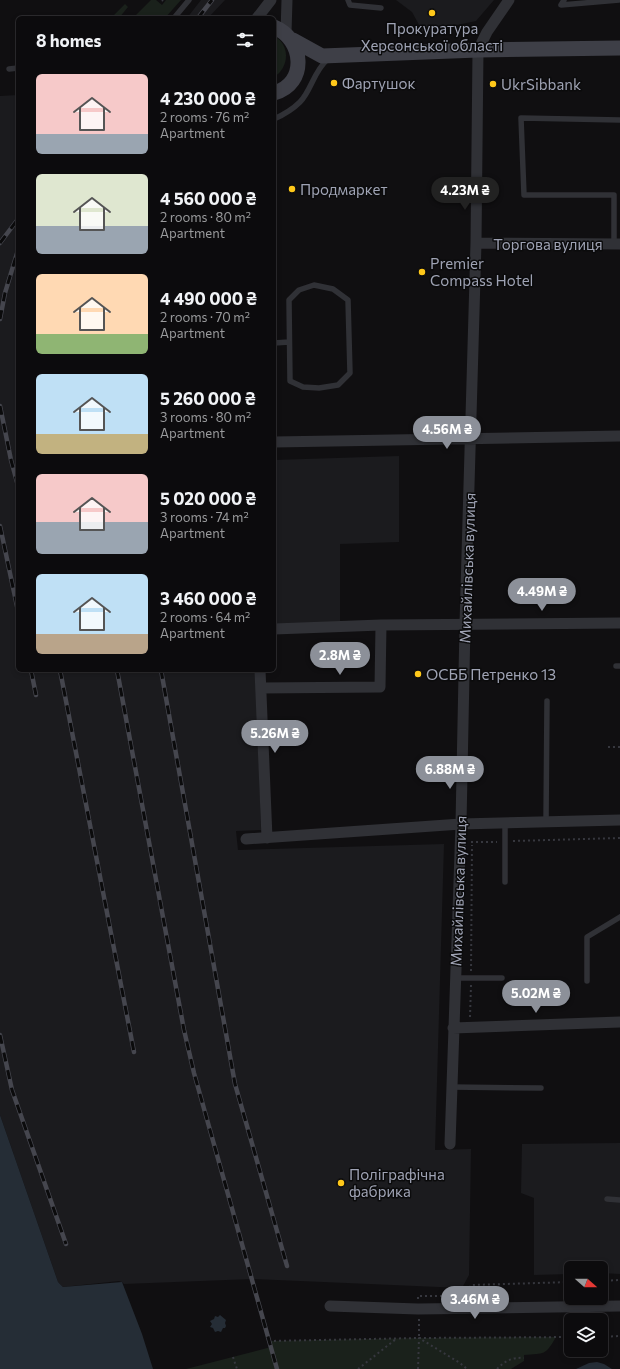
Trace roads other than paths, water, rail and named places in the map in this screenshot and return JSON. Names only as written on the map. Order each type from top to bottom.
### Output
[{"type":"street","points":[[259,16],[271,0]]},
{"type":"street","points":[[276,93],[285,88],[292,81],[297,72],[299,61],[297,50],[284,33],[287,0]]},
{"type":"street","name":"Михайлівська вулиця","points":[[450,1144],[461,824],[476,243],[478,50],[487,32],[509,0]]},
{"type":"street","points":[[284,33],[327,56]]},
{"type":"street","points":[[297,72],[327,56],[478,50],[620,48]]},
{"type":"street","name":"Торгова вулиця","points":[[476,243],[617,244]]},
{"type":"street","points":[[276,442],[620,436]]},
{"type":"street","points":[[276,630],[382,625],[620,623]]},
{"type":"street","points":[[261,688],[380,688],[382,625]]},
{"type":"street","points":[[260,672],[268,838]]},
{"type":"street","points":[[246,840],[461,824],[620,820]]},
{"type":"street","points":[[453,1028],[620,1022]]},
{"type":"street","points":[[330,1306],[418,1309],[620,1306]]},
{"type":"lane","points":[[176,16],[189,0]]},
{"type":"lane","points":[[348,0],[350,5],[382,8]]},
{"type":"lane","points":[[564,0],[561,5],[619,0]]},
{"type":"lane","points":[[276,118],[285,114],[301,101],[327,56]]},
{"type":"lane","points":[[10,69],[16,68]]},
{"type":"lane","points":[[617,244],[617,195],[524,195],[521,118],[620,120]]},
{"type":"lane","points":[[314,285],[333,289],[348,300],[350,373],[338,385],[319,388],[303,387],[290,381],[289,342],[289,300],[299,290],[314,285]]},
{"type":"lane","points":[[276,343],[289,342]]},
{"type":"lane","points":[[546,822],[547,701]]},
{"type":"lane","points":[[505,824],[505,882]]},
{"type":"lane","points":[[587,980],[587,937],[620,917]]},
{"type":"lane","points":[[455,978],[502,978]]},
{"type":"lane","points":[[451,1087],[541,1088]]},
{"type":"lane","points":[[607,1200],[620,1200]]},
{"type":"railway","points":[[200,16],[212,0]]},
{"type":"railway","points":[[0,243],[16,222]]},
{"type":"railway","points":[[0,319],[5,293],[16,257]]},
{"type":"railway","points":[[0,406],[16,479]]},
{"type":"railway","points":[[0,526],[16,602]]},
{"type":"railway","points":[[31,672],[36,695]]},
{"type":"railway","points":[[60,672],[134,1052]]},
{"type":"railway","points":[[117,672],[184,1030],[194,1073],[277,1369]]},
{"type":"railway","points":[[161,672],[235,1084],[287,1266]]},
{"type":"railway","points":[[0,1035],[12,1090],[66,1244]]},
{"type":"place","name":"Прокуратура Херсонської області","points":[[432,13]]},
{"type":"place","name":"Фартушок","points":[[334,83]]},
{"type":"place","name":"UkrSibbank","points":[[493,84]]},
{"type":"place","name":"Продмаркет","points":[[292,189]]},
{"type":"place","name":"Premier Compass Hotel","points":[[422,272]]},
{"type":"place","name":"ОСББ Петренко 13","points":[[418,674]]},
{"type":"place","name":"Поліграфічна фабрика","points":[[341,1183]]}]
